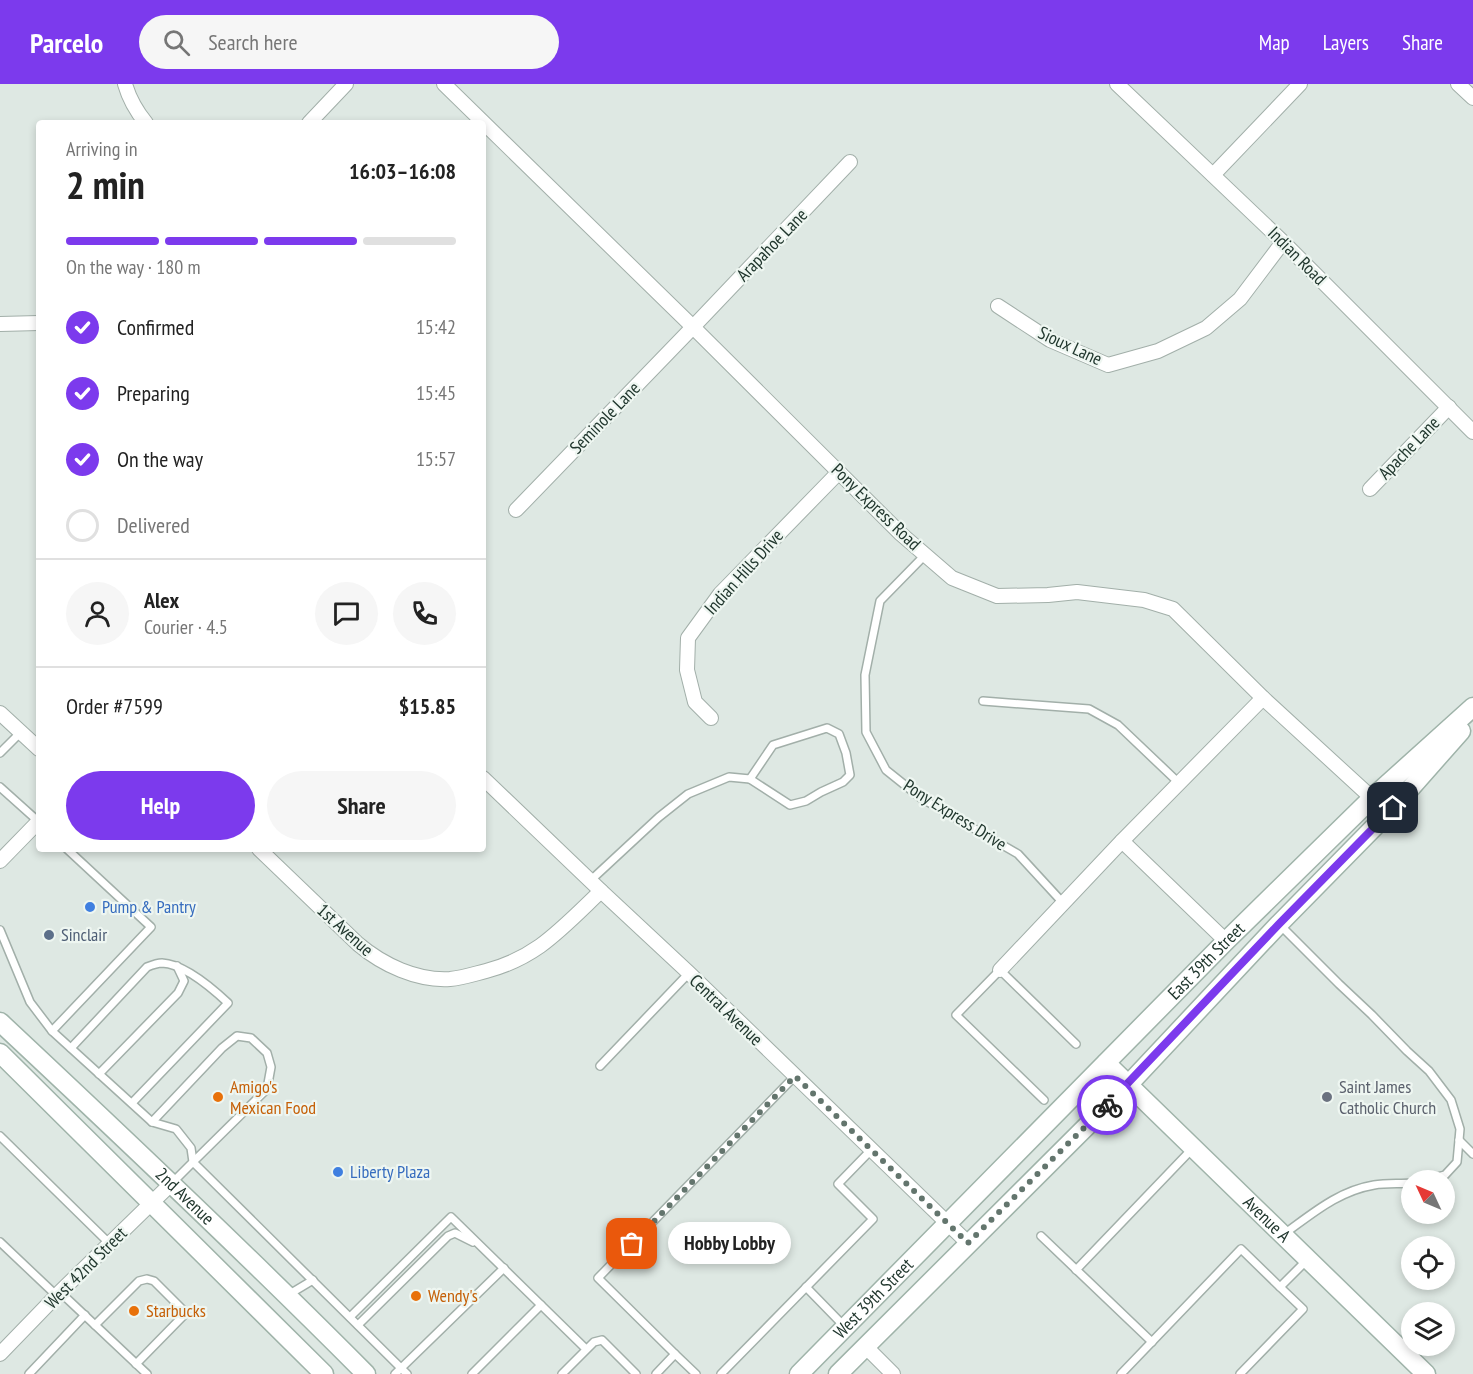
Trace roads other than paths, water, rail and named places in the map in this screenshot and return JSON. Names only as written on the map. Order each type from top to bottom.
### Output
[{"type":"main road","name":"East 39th Street","points":[[948,1223],[1226,941],[1372,798],[1473,707]]},
{"type":"main road","name":"East 39th Street","points":[[968,1243],[1128,1084],[1279,924],[1393,808],[1473,718]]},
{"type":"main road","name":"2nd Avenue","points":[[0,1022],[172,1183],[366,1374]]},
{"type":"main road","name":"2nd Avenue","points":[[0,1053],[324,1374]]},
{"type":"main road","name":"Avenue A","points":[[1106,1063],[1426,1374]]},
{"type":"main road","name":"West 39th Street","points":[[799,1374],[948,1223]]},
{"type":"main road","name":"West 39th Street","points":[[838,1374],[968,1243]]},
{"type":"street","points":[[125,84],[143,120]]},
{"type":"street","points":[[312,120],[346,84]]},
{"type":"street","name":"Pony Express Road","points":[[444,84],[481,120]]},
{"type":"street","name":"Indian Road","points":[[1117,84],[1283,242],[1473,432]]},
{"type":"street","points":[[1213,175],[1300,84]]},
{"type":"street","points":[[1458,84],[1473,98]]},
{"type":"street","name":"Pony Express Road","points":[[486,125],[901,534],[952,578],[997,596],[1048,595],[1077,591],[1144,600],[1173,609],[1263,698],[1372,798]]},
{"type":"street","name":"Arapahoe Lane","points":[[693,327],[850,162]]},
{"type":"street","name":"Sioux Lane","points":[[998,306],[1050,340],[1108,365],[1158,351],[1206,328],[1240,299],[1283,242]]},
{"type":"street","points":[[0,324],[36,323]]},
{"type":"street","name":"Seminole Lane","points":[[516,510],[693,327]]},
{"type":"street","name":"Apache Lane","points":[[1370,489],[1449,407]]},
{"type":"street","name":"Indian Hills Drive","points":[[711,718],[695,702],[687,670],[688,638],[720,594],[839,472]]},
{"type":"street","points":[[1000,970],[1122,841],[1263,698]]},
{"type":"street","points":[[0,713],[36,746]]},
{"type":"street","name":"Central Avenue","points":[[486,781],[689,973],[968,1243]]},
{"type":"street","points":[[0,861],[36,825]]},
{"type":"street","points":[[1122,841],[1226,941]]},
{"type":"street","name":"1st Avenue","points":[[263,852],[370,954],[399,969],[430,978],[450,979],[464,976],[494,969],[517,959],[550,938],[601,891]]},
{"type":"street","name":"West 42nd Street","points":[[0,1354],[172,1183]]},
{"type":"street","points":[[865,1346],[893,1374]]},
{"type":"lane","name":"Pony Express Drive","points":[[925,555],[880,602],[865,675],[866,732],[886,770],[921,798],[1018,854],[1064,904]]},
{"type":"lane","points":[[983,701],[1089,709],[1118,724],[1180,784]]},
{"type":"lane","points":[[590,881],[688,794],[729,777],[750,779],[790,805],[806,801],[843,782],[850,775],[846,753],[839,734],[826,728],[773,745],[750,779]]},
{"type":"lane","points":[[0,753],[20,733]]},
{"type":"lane","points":[[0,787],[36,819]]},
{"type":"lane","points":[[52,1030],[151,927],[70,852]]},
{"type":"lane","points":[[1279,924],[1429,1071],[1451,1100],[1461,1129],[1457,1162],[1450,1170]]},
{"type":"lane","points":[[0,930],[30,1002],[52,1030],[152,1122],[176,1129],[191,1148],[193,1162],[407,1374]]},
{"type":"lane","points":[[71,1048],[147,967],[160,963],[177,966],[212,989],[228,1003],[132,1103]]},
{"type":"lane","points":[[99,1074],[178,993],[184,981],[177,966]]},
{"type":"lane","points":[[1044,1100],[956,1015],[1000,970],[1076,1044]]},
{"type":"lane","points":[[600,1066],[689,973]]},
{"type":"lane","points":[[152,1122],[222,1048],[237,1036],[250,1038],[267,1053],[271,1067],[267,1089],[172,1183]]},
{"type":"lane","points":[[696,1374],[598,1278],[795,1076]]},
{"type":"lane","points":[[0,1136],[110,1245]]},
{"type":"lane","points":[[1459,1140],[1473,1154]]},
{"type":"lane","points":[[1076,1270],[1193,1148]]},
{"type":"lane","points":[[721,1374],[873,1219],[838,1184],[872,1149]]},
{"type":"lane","points":[[1283,1235],[1328,1202],[1345,1193],[1374,1185],[1401,1184]]},
{"type":"lane","points":[[350,1317],[451,1218],[586,1349]]},
{"type":"lane","points":[[358,1325],[452,1233],[480,1245]]},
{"type":"lane","points":[[1041,1236],[1152,1342]]},
{"type":"lane","points":[[0,1242],[85,1315],[147,1374]]},
{"type":"lane","points":[[1120,1374],[1241,1249],[1303,1309],[1240,1374]]},
{"type":"lane","points":[[1280,1287],[1308,1259]]},
{"type":"lane","points":[[395,1374],[504,1268]]},
{"type":"lane","points":[[95,1325],[139,1281],[147,1279],[154,1281],[186,1313],[136,1364]]},
{"type":"lane","points":[[288,1295],[313,1280]]},
{"type":"lane","points":[[806,1287],[845,1328]]},
{"type":"lane","points":[[472,1374],[541,1305]]},
{"type":"lane","points":[[29,1374],[85,1315]]},
{"type":"lane","points":[[562,1374],[594,1342],[602,1340],[636,1374]]},
{"type":"lane","points":[[656,1374],[675,1354]]},
{"type":"place","name":"Pump & Pantry","points":[[90,907]]},
{"type":"place","name":"Sinclair","points":[[49,935]]},
{"type":"place","name":"Amigo's Mexican Food","points":[[218,1097]]},
{"type":"place","name":"Saint James Catholic Church","points":[[1327,1097]]},
{"type":"place","name":"Liberty Plaza","points":[[338,1172]]},
{"type":"place","name":"Hobby Lobby","points":[[632,1244]]},
{"type":"place","name":"Wendy's","points":[[416,1296]]},
{"type":"place","name":"Starbucks","points":[[134,1311]]}]
